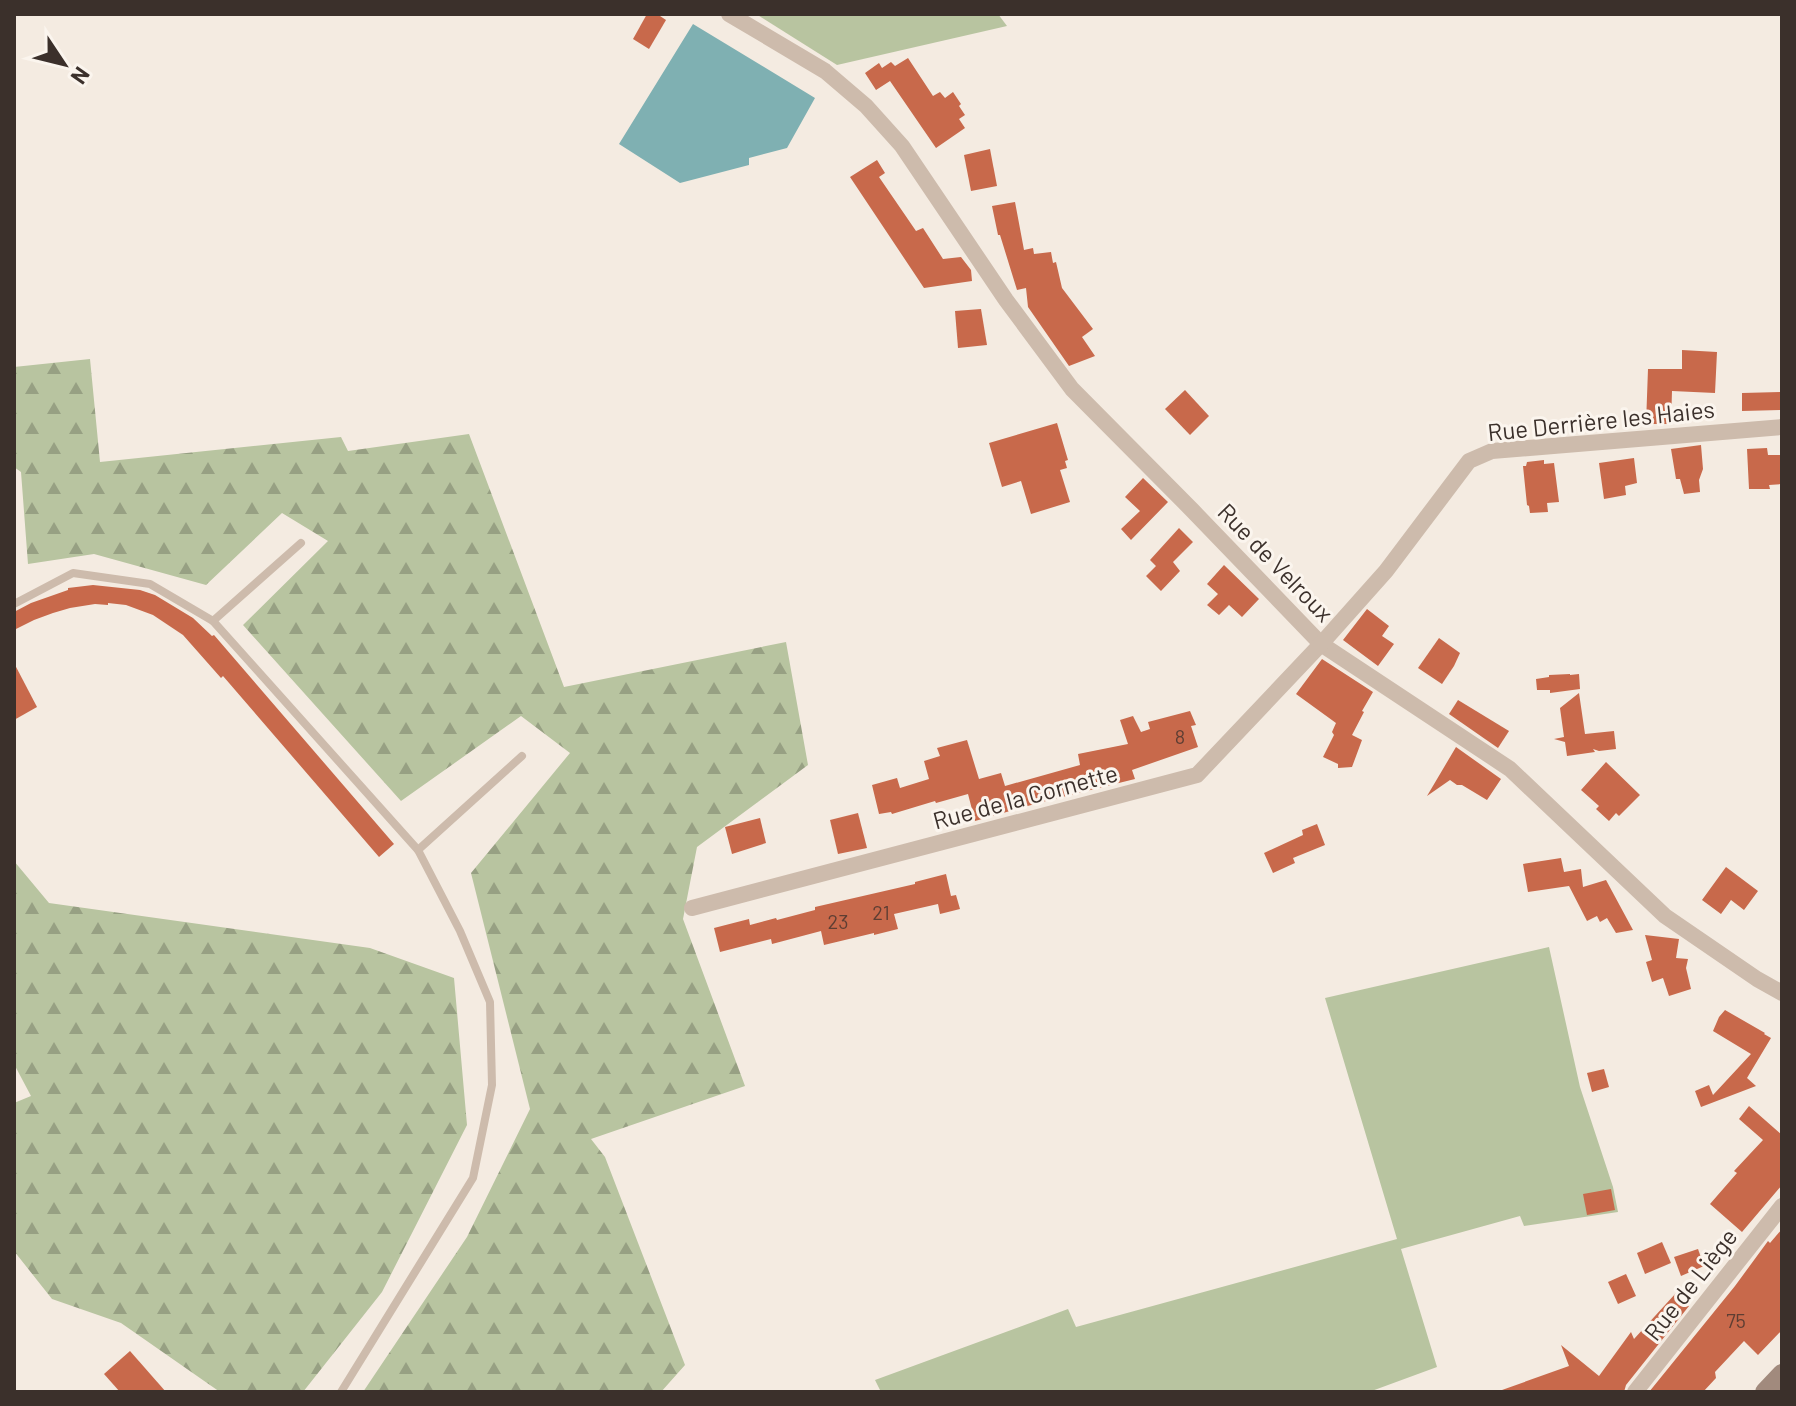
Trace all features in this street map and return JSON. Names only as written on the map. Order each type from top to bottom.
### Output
[{"type":"main road","points":[[1765,1392],[1782,1374]]},
{"type":"street","name":"Rue de Velroux","points":[[729,14],[825,71],[866,106],[902,146],[1006,300],[1072,389],[1321,644],[1510,769],[1665,916],[1782,993]]},
{"type":"street","name":"Rue Derrière les Haies","points":[[1321,644],[1386,571],[1469,461],[1492,451],[1782,427]]},
{"type":"street","name":"Rue de la Cornette","points":[[692,908],[1197,775],[1321,644]]},
{"type":"street","name":"Rue de Liège","points":[[1635,1392],[1782,1206]]},
{"type":"lane","points":[[213,621],[301,543]]},
{"type":"lane","points":[[14,604],[73,573],[150,584],[213,621],[418,850],[460,931],[490,1002],[492,1085],[473,1178],[341,1392]]},
{"type":"lane","points":[[418,850],[522,756]]},
{"type":"green space","points":[[756,14],[998,14],[1007,26],[837,65]]},
{"type":"green space","points":[[90,359],[100,462],[341,437],[348,451],[469,434],[564,687],[786,642],[808,765],[697,847],[683,919],[745,1086],[591,1139],[605,1157],[685,1365],[661,1392],[363,1392],[467,1237],[530,1109],[471,873],[570,753],[521,716],[401,801],[243,625],[328,541],[282,513],[206,585],[94,554],[28,564],[21,472],[14,467],[14,367]]},
{"type":"green space","points":[[14,861],[49,903],[370,948],[454,978],[467,1125],[382,1292],[303,1392],[220,1392],[121,1323],[52,1299],[14,1251],[14,1103],[31,1096],[14,1064]]},
{"type":"green space","points":[[1549,947],[1580,1087],[1613,1187],[1618,1212],[1524,1226],[1520,1216],[1401,1249],[1437,1367],[1369,1392],[881,1392],[875,1380],[1068,1309],[1076,1327],[1397,1239],[1325,998]]},
{"type":"water","points":[[693,24],[815,98],[787,148],[749,158],[749,165],[680,183],[619,144]]},
{"type":"building","points":[[647,14],[657,14],[666,20],[649,49],[633,39]]},
{"type":"building","points":[[908,58],[933,96],[940,92],[945,98],[953,92],[965,115],[959,119],[965,128],[936,148],[890,81],[876,90],[865,73],[879,63],[882,68],[891,62],[895,66]]},
{"type":"building","points":[[990,149],[997,186],[971,191],[964,155]]},
{"type":"building","points":[[877,160],[885,173],[879,177],[916,231],[923,228],[943,259],[961,257],[971,270],[972,281],[924,288],[850,177]]},
{"type":"building","points":[[1015,202],[1024,250],[1033,248],[1034,254],[1051,252],[1062,288],[1093,329],[1082,337],[1095,356],[1069,366],[1028,307],[1026,288],[1017,290],[998,235],[992,206]]},
{"type":"building","points":[[981,309],[987,345],[958,348],[955,311]]},
{"type":"building","points":[[1682,350],[1717,352],[1715,393],[1672,391],[1671,424],[1646,424],[1648,369],[1682,369]]},
{"type":"building","points":[[1185,390],[1209,416],[1190,435],[1165,409]]},
{"type":"building","points":[[1782,392],[1782,410],[1742,411],[1742,393]]},
{"type":"building","points":[[1057,423],[1068,460],[1065,461],[1067,468],[1060,470],[1070,502],[1031,514],[1021,481],[1002,487],[989,443]]},
{"type":"building","points":[[1701,445],[1703,469],[1699,480],[1700,492],[1684,494],[1680,479],[1676,479],[1671,449]]},
{"type":"building","points":[[1767,448],[1768,455],[1782,455],[1782,484],[1769,485],[1770,489],[1749,489],[1747,449]]},
{"type":"building","points":[[1634,458],[1637,483],[1625,486],[1626,495],[1604,499],[1599,463]]},
{"type":"building","points":[[1544,460],[1544,464],[1554,463],[1559,502],[1547,503],[1548,512],[1530,513],[1523,466],[1527,462]]},
{"type":"building","points":[[1143,478],[1168,502],[1131,540],[1121,529],[1140,511],[1125,497]]},
{"type":"building","points":[[1179,528],[1193,542],[1173,562],[1180,571],[1161,591],[1146,576],[1156,566],[1150,560]]},
{"type":"building","points":[[1224,565],[1259,599],[1242,617],[1229,605],[1219,615],[1207,605],[1218,594],[1207,584]]},
{"type":"building","points":[[93,585],[140,590],[155,595],[214,635],[394,844],[379,857],[223,676],[221,678],[183,635],[153,615],[126,605],[95,604],[53,613],[14,630],[14,612],[68,588]]},
{"type":"building","points":[[1367,609],[1389,626],[1382,636],[1394,644],[1378,666],[1343,640]]},
{"type":"building","points":[[1439,638],[1460,653],[1442,684],[1418,668]]},
{"type":"building","points":[[1322,659],[1373,692],[1352,735],[1362,740],[1352,767],[1338,768],[1338,764],[1323,757],[1334,735],[1332,732],[1336,723],[1296,694]]},
{"type":"building","points":[[14,663],[37,707],[14,720]]},
{"type":"building","points":[[1579,674],[1580,689],[1550,693],[1550,690],[1537,690],[1536,679]]},
{"type":"building","points":[[1579,693],[1585,734],[1614,731],[1616,749],[1593,749],[1595,752],[1567,756],[1565,742],[1554,739],[1564,737],[1560,708]]},
{"type":"building","points":[[1458,700],[1509,731],[1498,748],[1449,714]]},
{"type":"building","points":[[1190,711],[1196,725],[1191,726],[1198,747],[1132,770],[1135,779],[975,821],[968,794],[892,814],[879,814],[872,785],[897,778],[900,788],[929,779],[924,761],[940,756],[937,748],[967,740],[979,779],[1001,773],[1005,786],[1080,765],[1078,754],[1128,744],[1120,720],[1133,716],[1141,732],[1150,729],[1148,722]]},
{"type":"building","points":[[1456,747],[1501,779],[1487,800],[1450,780],[1427,796]]},
{"type":"building","points":[[1606,762],[1640,795],[1619,816],[1616,813],[1609,821],[1596,809],[1599,806],[1581,790]]},
{"type":"building","points":[[858,813],[867,848],[838,854],[830,820]]},
{"type":"building","points":[[760,818],[766,843],[732,854],[725,827]]},
{"type":"building","points":[[1317,824],[1325,845],[1293,858],[1295,863],[1273,873],[1264,853],[1303,835],[1302,830]]},
{"type":"building","points":[[1561,858],[1564,872],[1581,869],[1583,887],[1606,880],[1633,930],[1616,933],[1607,918],[1600,922],[1597,916],[1587,921],[1569,886],[1528,892],[1523,864]]},
{"type":"building","points":[[1726,867],[1758,891],[1744,910],[1731,900],[1721,914],[1702,900]]},
{"type":"building","points":[[946,874],[951,896],[956,895],[960,909],[940,914],[938,904],[894,914],[898,929],[824,945],[821,931],[772,944],[771,939],[720,952],[714,928],[749,919],[750,925],[777,920],[815,910],[815,907]]},
{"type":"building","points":[[1645,935],[1679,939],[1676,958],[1688,959],[1686,968],[1691,989],[1669,996],[1663,978],[1652,982],[1646,962],[1652,960]]},
{"type":"building","points":[[1725,1010],[1771,1038],[1747,1078],[1756,1086],[1701,1107],[1695,1091],[1709,1085],[1713,1095],[1751,1054],[1713,1031]]},
{"type":"building","points":[[1604,1069],[1609,1087],[1592,1092],[1587,1073]]},
{"type":"building","points":[[1749,1106],[1782,1135],[1782,1185],[1742,1232],[1710,1204],[1737,1173],[1734,1171],[1763,1140],[1739,1119]]},
{"type":"building","points":[[1611,1189],[1615,1210],[1587,1215],[1583,1194]]},
{"type":"building","points":[[1782,1229],[1782,1330],[1758,1355],[1744,1341],[1715,1372],[1716,1378],[1703,1392],[1649,1392],[1768,1241],[1770,1243]]},
{"type":"building","points":[[1662,1242],[1671,1263],[1645,1274],[1637,1253]]},
{"type":"building","points":[[1698,1249],[1704,1266],[1681,1276],[1674,1257]]},
{"type":"building","points":[[1626,1274],[1636,1296],[1618,1304],[1608,1282]]},
{"type":"building","points":[[1676,1293],[1689,1306],[1626,1385],[1624,1392],[1503,1392],[1569,1366],[1561,1345],[1599,1376],[1631,1332],[1634,1339]]},
{"type":"building","points":[[130,1351],[166,1392],[120,1392],[104,1374]]}]
